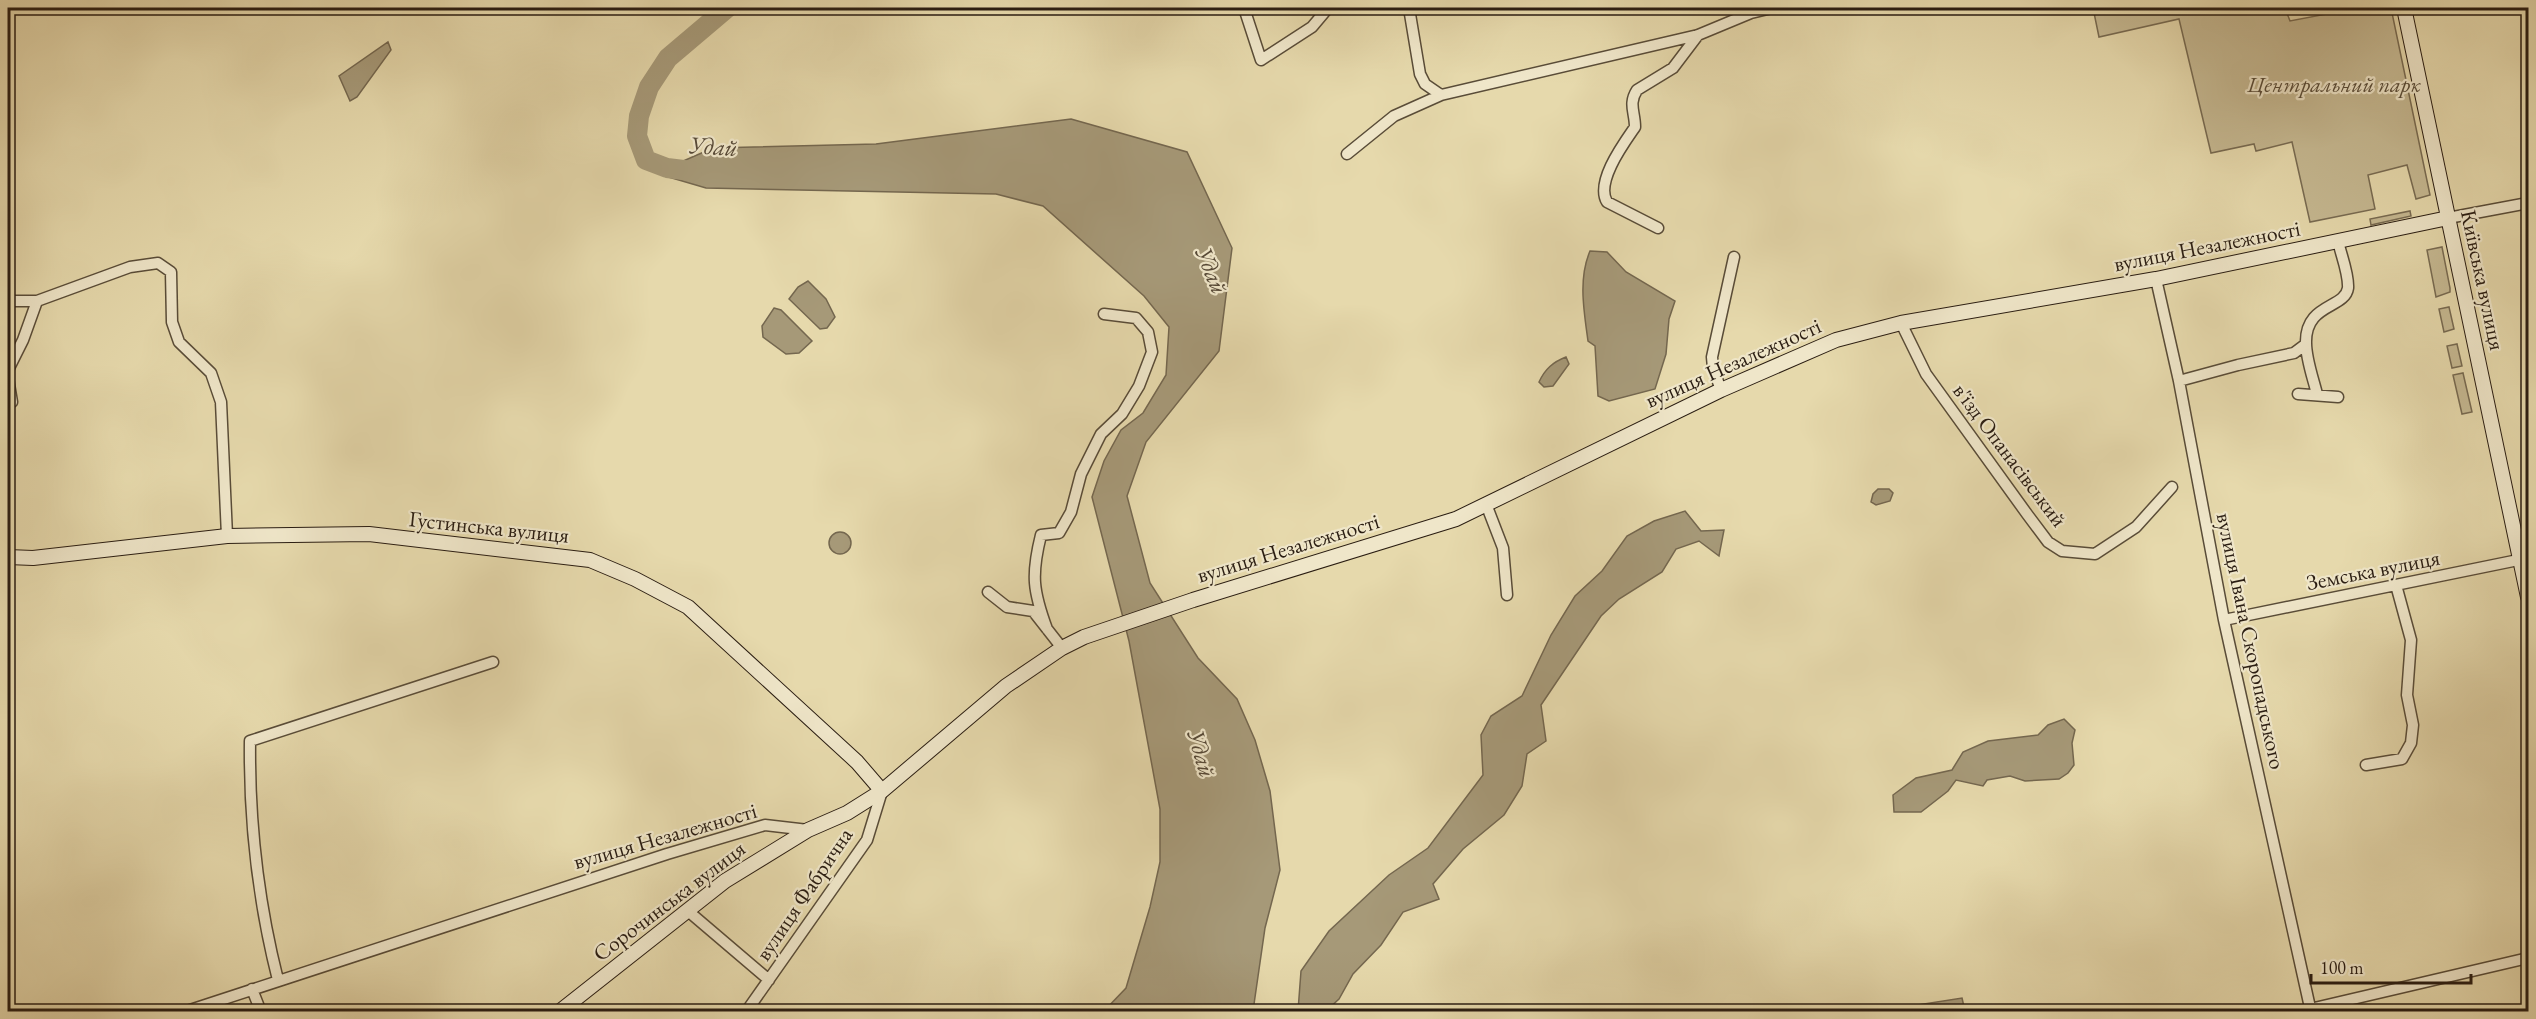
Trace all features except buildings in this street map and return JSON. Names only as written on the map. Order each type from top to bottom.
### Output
[{"type":"main road","name":"Київська вулиця","points":[[2404,8],[2448,218],[2525,559],[2529,597]]},
{"type":"main road","name":"вулиця Незалежності","points":[[808,830],[847,813],[882,791],[1006,686],[1062,648],[1084,637],[1193,600],[1456,519],[1721,390],[1836,340],[1901,323],[2156,279],[2448,218]]},
{"type":"main road","name":"Густинська вулиця","points":[[8,557],[33,558],[227,536],[369,534],[590,560],[635,579],[688,607],[857,762],[882,791]]},
{"type":"main road","name":"Сорочинська вулиця","points":[[559,1011],[725,881],[808,830]]},
{"type":"street","points":[[1244,8],[1261,60],[1312,27],[1328,8]]},
{"type":"street","points":[[1410,8],[1420,74],[1425,84],[1441,95]]},
{"type":"street","points":[[1347,154],[1394,116],[1441,95],[1698,35],[1750,10],[1772,8]]},
{"type":"street","points":[[1658,228],[1607,202],[1604,191],[1614,158],[1635,127],[1631,105],[1637,90],[1673,68],[1698,35]]},
{"type":"street","points":[[2448,218],[2529,202]]},
{"type":"street","points":[[2317,394],[2306,344],[2310,321],[2320,309],[2343,298],[2348,288],[2338,242]]},
{"type":"street","points":[[1721,390],[1713,368],[1712,357],[1734,257]]},
{"type":"street","points":[[8,301],[37,301],[130,267],[158,263],[171,272],[172,322],[178,342],[211,372],[221,402],[227,536]]},
{"type":"street","name":"вулиця Івана Скоропадського","points":[[2156,279],[2180,381],[2224,620],[2311,1010]]},
{"type":"street","points":[[8,370],[23,340],[37,301]]},
{"type":"street","points":[[1047,629],[1034,594],[1035,558],[1041,535],[1059,533],[1071,512],[1081,474],[1101,434],[1122,414],[1139,386],[1152,352],[1148,332],[1136,318],[1104,314]]},
{"type":"street","name":"в'їзд Опанасівський","points":[[1901,323],[1926,374],[2034,524],[2048,542],[2062,551],[2095,554],[2136,527],[2172,487]]},
{"type":"street","points":[[2180,381],[2294,353],[2306,344]]},
{"type":"street","points":[[8,378],[12,402]]},
{"type":"street","points":[[2298,394],[2338,397]]},
{"type":"street","points":[[1486,504],[1503,548],[1507,596]]},
{"type":"street","name":"Земська вулиця","points":[[2224,620],[2525,559]]},
{"type":"street","points":[[2366,765],[2402,759],[2411,743],[2413,725],[2406,695],[2411,640],[2396,585]]},
{"type":"street","points":[[988,592],[1007,607],[1033,611],[1062,648]]},
{"type":"street","points":[[279,980],[264,924],[254,859],[250,741],[493,662]]},
{"type":"street","name":"вулиця Фабрична","points":[[747,1011],[867,840],[882,791]]},
{"type":"street","name":"вулиця Незалежності","points":[[184,1011],[765,825],[808,830]]},
{"type":"street","points":[[687,911],[769,980]]},
{"type":"street","points":[[2311,1010],[2529,958]]},
{"type":"street","points":[[252,989],[261,1011]]},
{"type":"green space","name":"Центральний парк","points":[[2093,8],[2285,8],[2290,21],[2358,8],[2391,8],[2430,195],[2416,199],[2407,165],[2368,175],[2375,209],[2310,222],[2292,142],[2256,151],[2254,144],[2211,153],[2179,19],[2099,37]]},
{"type":"green space","points":[[2410,211],[2411,216],[2371,225],[2370,219]]},
{"type":"green space","points":[[2442,247],[2450,292],[2436,297],[2427,250]]},
{"type":"green space","points":[[2449,307],[2454,329],[2444,332],[2439,309]]},
{"type":"green space","points":[[2457,344],[2462,366],[2452,368],[2447,346]]},
{"type":"green space","points":[[2463,373],[2472,412],[2462,414],[2453,375]]},
{"type":"water","points":[[388,42],[391,50],[357,97],[350,101],[339,76]]},
{"type":"water","points":[[1071,119],[1187,152],[1232,248],[1219,351],[1146,442],[1127,496],[1150,583],[1198,658],[1237,699],[1255,740],[1270,791],[1280,870],[1265,928],[1253,1011],[1104,1011],[1126,988],[1150,907],[1160,862],[1160,809],[1129,641],[1092,497],[1104,461],[1121,430],[1143,413],[1166,375],[1169,327],[1144,296],[1043,206],[996,194],[706,188],[665,176],[667,168],[713,148],[876,144]]},
{"type":"water","points":[[1590,251],[1607,252],[1626,272],[1675,301],[1669,319],[1666,354],[1655,389],[1609,401],[1598,396],[1595,346],[1588,341],[1583,295],[1584,273]]},
{"type":"water","points":[[808,281],[826,299],[835,317],[827,328],[820,329],[789,299],[798,287]]},
{"type":"water","points":[[774,308],[781,310],[812,341],[799,353],[786,354],[763,337],[762,326]]},
{"type":"water","points":[[1566,357],[1569,364],[1553,386],[1544,387],[1539,382],[1544,373],[1553,364]]},
{"type":"water","points":[[1878,489],[1889,489],[1893,493],[1890,501],[1876,505],[1871,502],[1873,494]]},
{"type":"water","points":[[1685,511],[1701,531],[1724,530],[1719,556],[1699,541],[1676,549],[1662,572],[1619,599],[1601,616],[1541,705],[1546,741],[1527,754],[1522,786],[1504,815],[1463,849],[1433,884],[1439,899],[1403,912],[1381,945],[1353,974],[1339,999],[1326,1011],[1298,1011],[1301,971],[1329,931],[1389,875],[1428,848],[1483,775],[1481,735],[1491,716],[1522,696],[1551,635],[1575,596],[1602,571],[1627,536],[1654,521]]},
{"type":"water","points":[[840,532],[848,535],[851,543],[848,551],[840,554],[832,551],[829,543],[832,535]]},
{"type":"water","points":[[2064,719],[2075,730],[2072,743],[2074,765],[2059,779],[2025,781],[2010,776],[1987,780],[1983,786],[1956,780],[1948,791],[1921,812],[1894,812],[1893,795],[1916,778],[1952,770],[1963,752],[1988,741],[2038,735],[2048,725]]},
{"type":"water","points":[[1962,998],[1965,1011],[1879,1011]]},
{"type":"waterway","name":"Удай","points":[[692,171],[667,168],[646,160],[637,136],[639,116],[649,87],[668,58],[727,8]]}]
